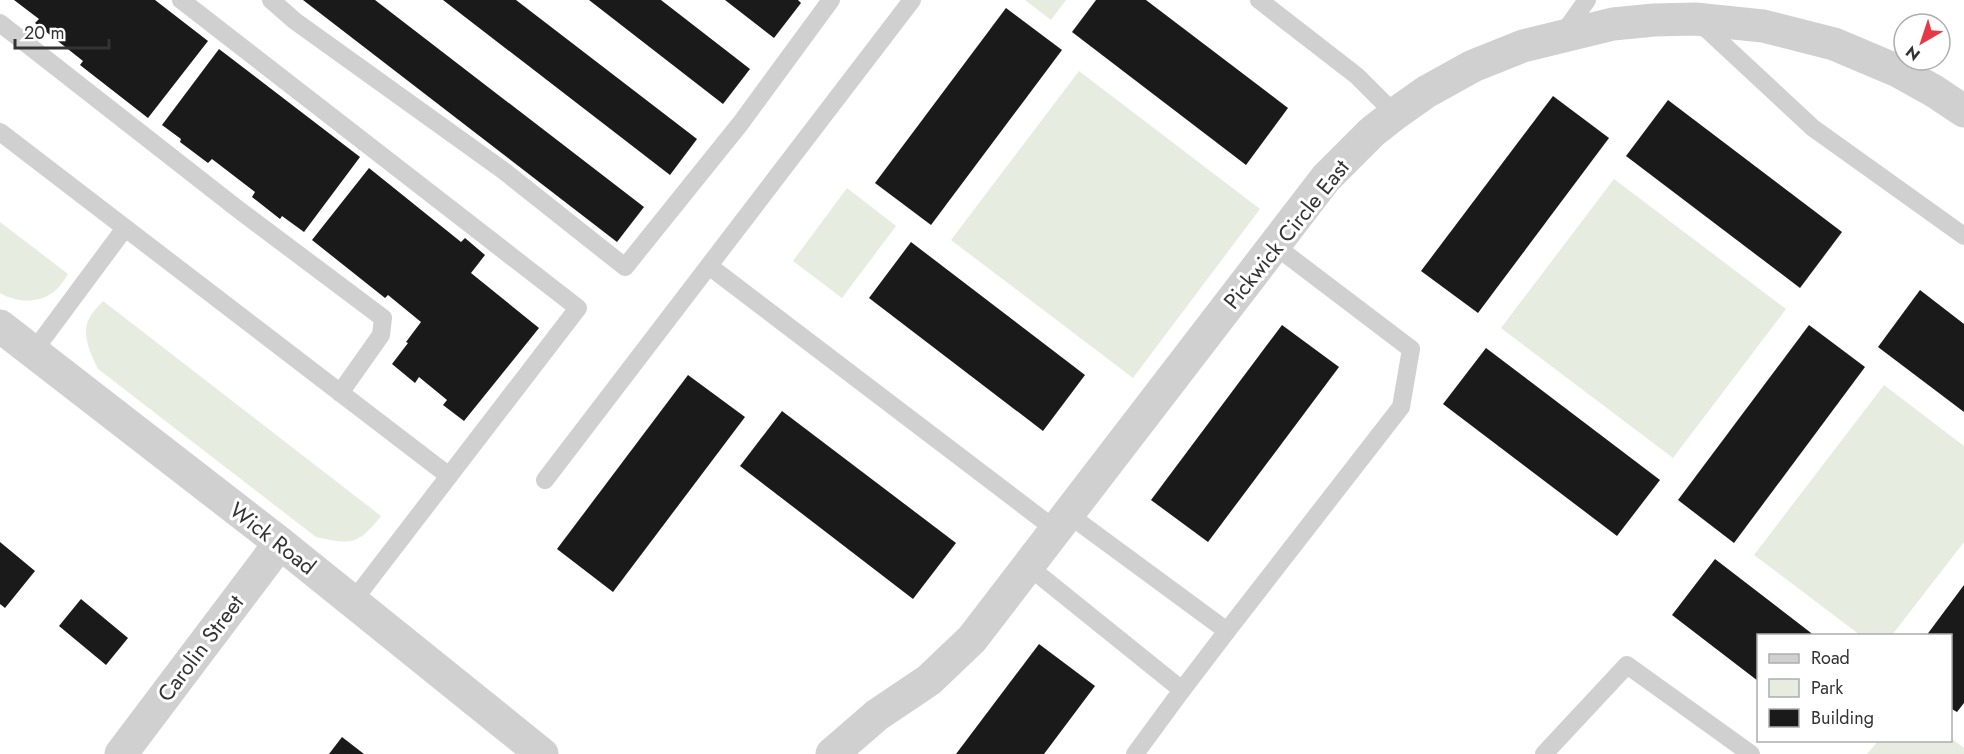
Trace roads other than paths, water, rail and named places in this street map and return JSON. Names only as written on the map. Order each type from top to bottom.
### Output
[{"type":"street","name":"Pickwick Circle East","points":[[832,754],[877,715],[929,680],[972,639],[1326,178],[1372,132],[1426,92],[1473,66],[1522,46],[1613,24],[1654,20],[1695,20],[1763,26],[1834,44],[1898,71],[1961,109]]},
{"type":"street","name":"Wick Road","points":[[0,326],[280,543],[542,754]]},
{"type":"street","name":"Carolin Street","points":[[121,754],[280,543]]},
{"type":"lane","points":[[182,0],[578,308],[353,602]]},
{"type":"lane","points":[[271,0],[295,21],[504,171],[625,267],[741,124],[831,0]]},
{"type":"lane","points":[[546,480],[912,0]]},
{"type":"lane","points":[[1259,0],[1357,76],[1395,114]]},
{"type":"lane","points":[[1561,37],[1587,0]]},
{"type":"lane","points":[[1695,20],[1725,45],[1813,128],[1964,236]]},
{"type":"lane","points":[[0,23],[221,196],[383,318],[381,335],[340,393]]},
{"type":"lane","points":[[0,132],[448,476]]},
{"type":"lane","points":[[33,352],[125,228]]},
{"type":"lane","points":[[1135,754],[1227,631],[1401,407],[1411,349],[1274,246]]},
{"type":"lane","points":[[709,266],[1062,522],[1227,631]]},
{"type":"lane","points":[[1028,566],[1182,690]]},
{"type":"lane","points":[[1544,754],[1628,665],[1751,754]]}]
